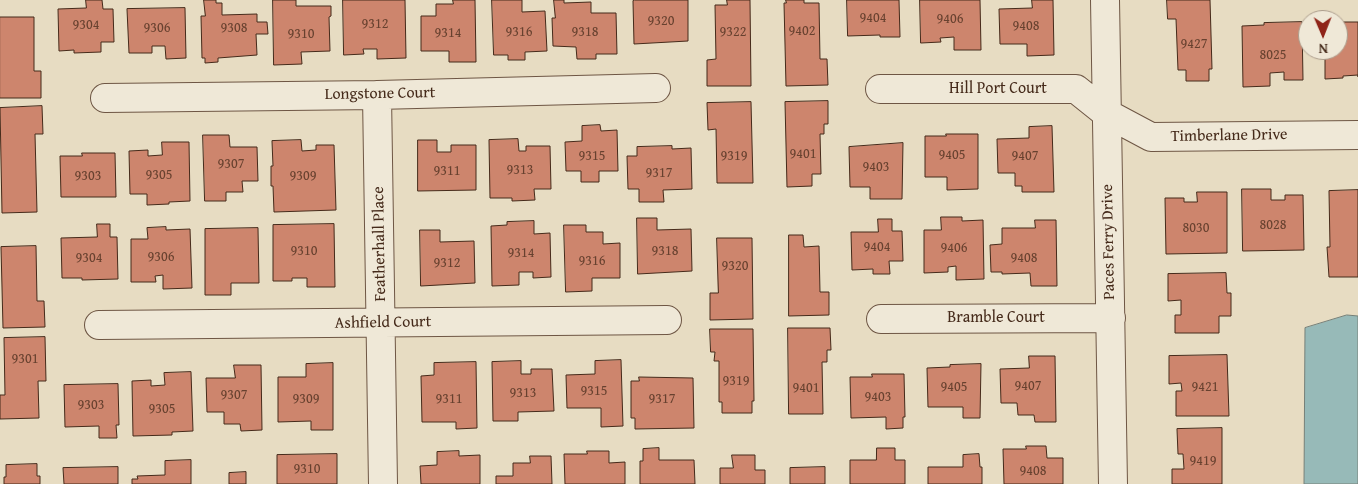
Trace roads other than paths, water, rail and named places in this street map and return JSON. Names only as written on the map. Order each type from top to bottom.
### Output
[{"type":"street","name":"Paces Ferry Drive","points":[[1104,0],[1113,484]]},
{"type":"street","name":"Longstone Court","points":[[105,98],[378,95],[656,88]]},
{"type":"street","name":"Hill Port Court","points":[[880,89],[1076,89],[1106,113]]},
{"type":"street","name":"Featherhall Place","points":[[378,95],[383,484]]},
{"type":"street","name":"Timberlane Drive","points":[[1106,113],[1151,137],[1358,135]]},
{"type":"street","name":"Bramble Court","points":[[881,319],[1111,318]]},
{"type":"street","name":"Ashfield Court","points":[[99,325],[667,320]]},
{"type":"water","points":[[1347,315],[1358,316],[1358,484],[1304,484],[1305,328]]}]
